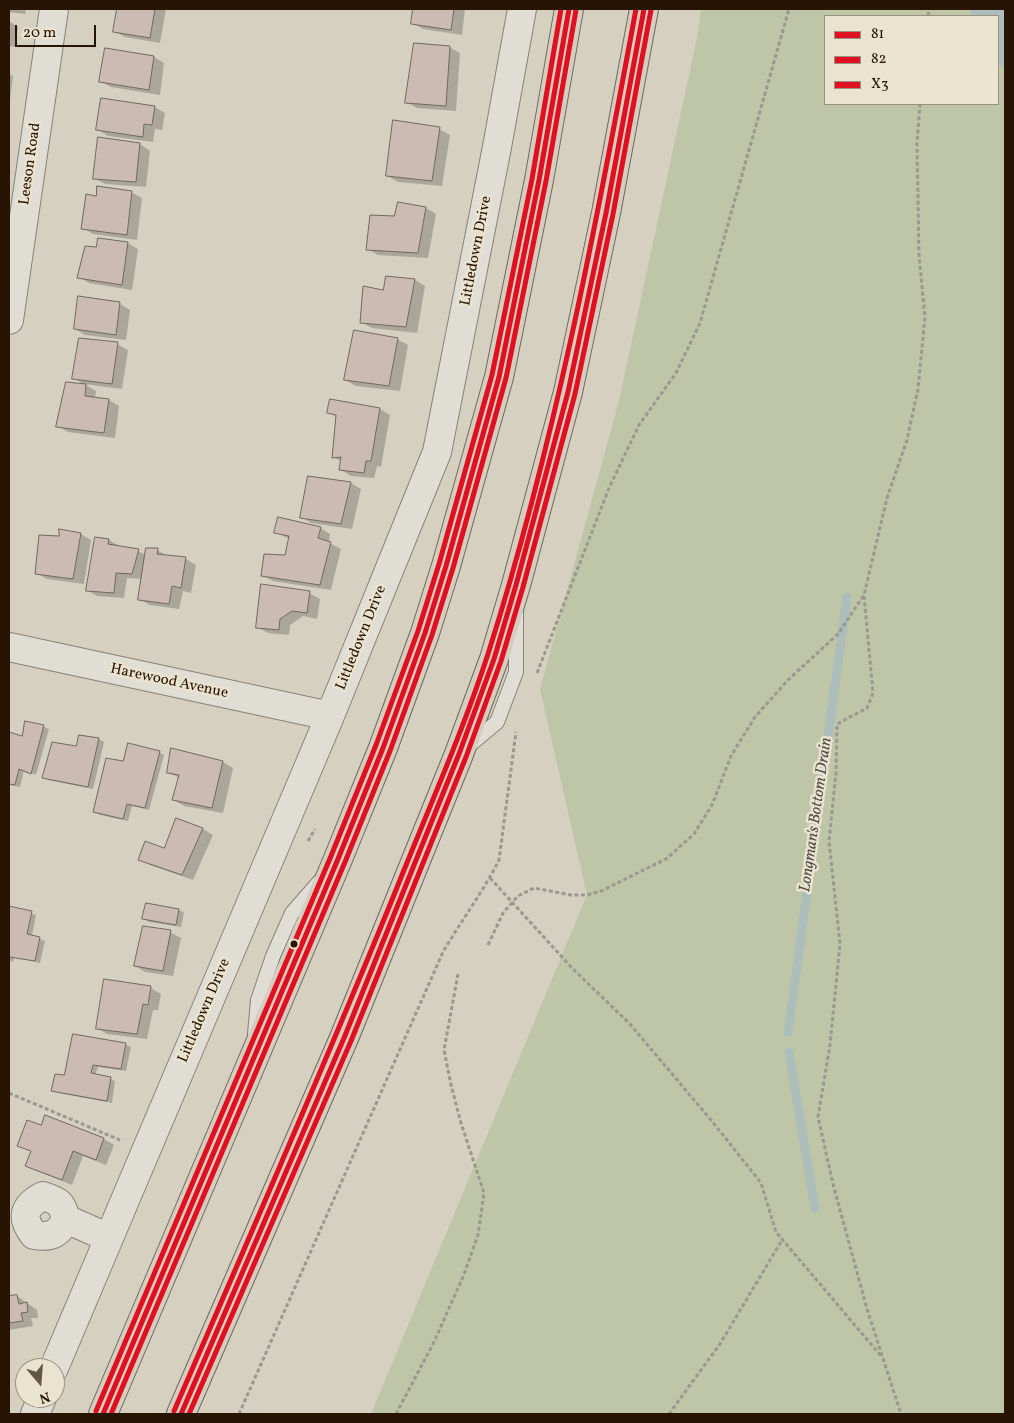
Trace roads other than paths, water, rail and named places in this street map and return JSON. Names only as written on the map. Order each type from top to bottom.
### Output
[{"type":"highway","points":[[104,1414],[338,859],[383,748],[425,633],[499,378],[537,189],[569,9]]},
{"type":"highway","points":[[181,1414],[344,1038],[459,754],[494,659],[516,586],[568,392],[606,213],[644,9]]},
{"type":"street","name":"Leeson Road","points":[[9,320],[54,9]]},
{"type":"street","name":"Littledown Drive","points":[[58,1358],[330,716],[437,452],[522,9]]},
{"type":"street","name":"Harewood Avenue","points":[[9,647],[330,716]]},
{"type":"street","points":[[66,1219],[109,1238]]},
{"type":"waterway","name":"Longman's Bottom Drain","points":[[788,1033],[847,597]]},
{"type":"waterway","name":"Longman's Bottom Drain","points":[[789,1052],[815,1208]]}]
